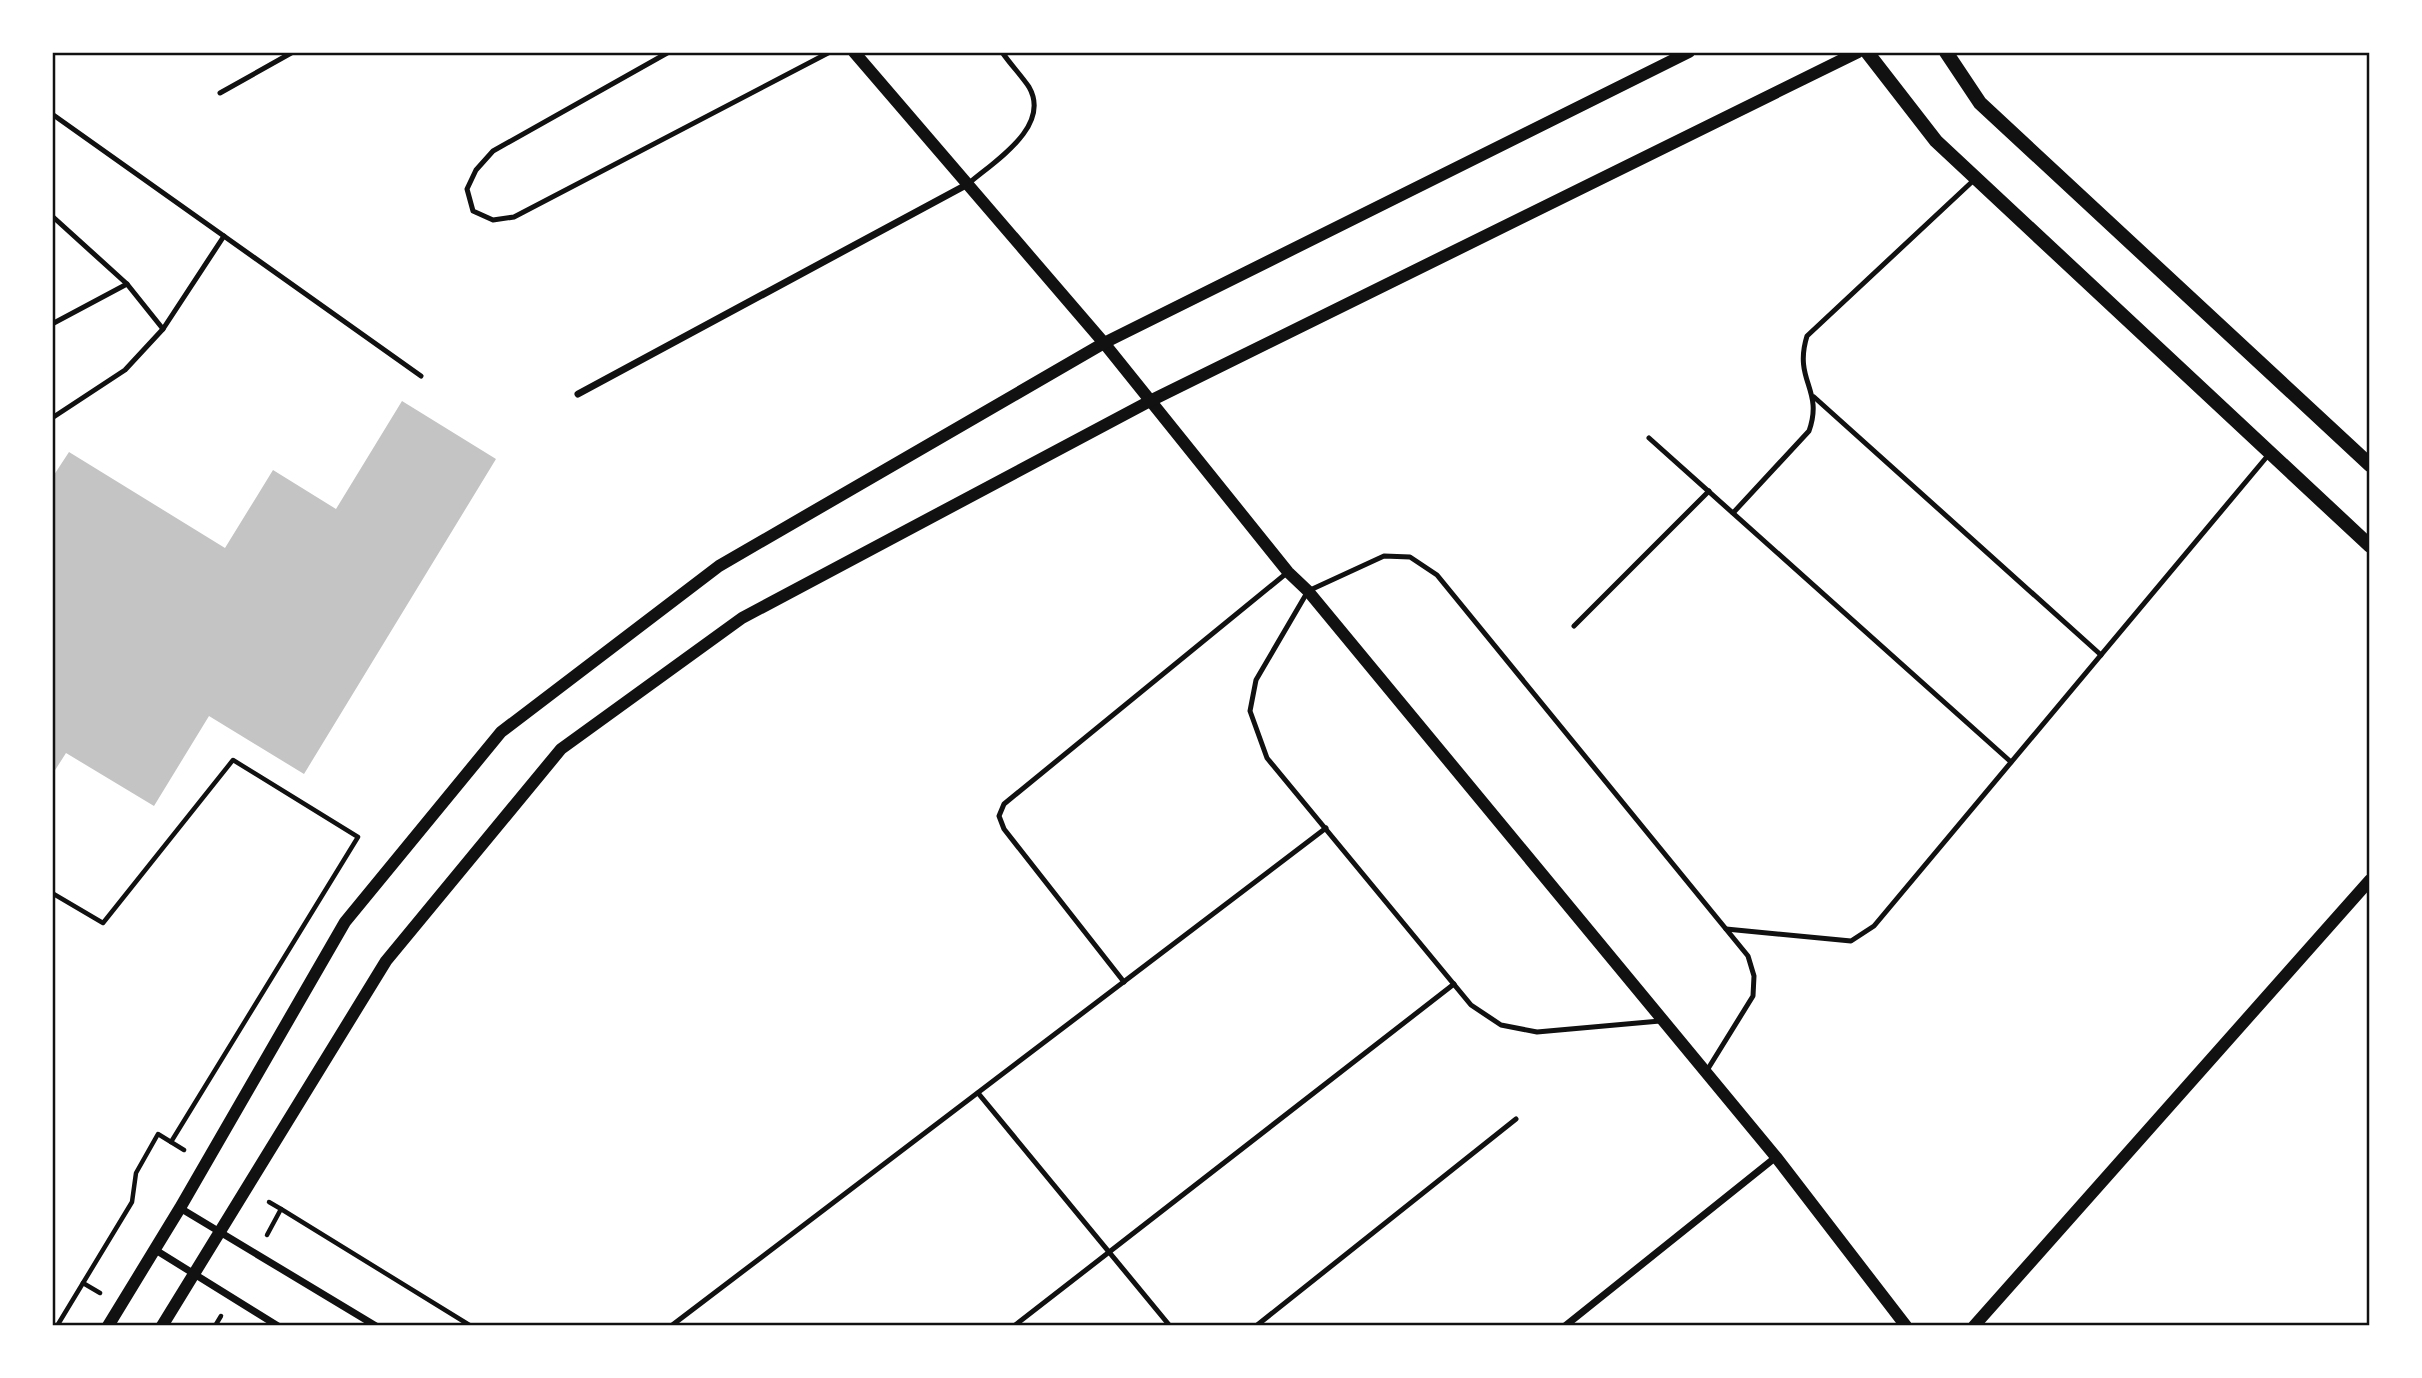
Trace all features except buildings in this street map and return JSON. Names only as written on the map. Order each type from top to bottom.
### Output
[{"type":"main road","points":[[1867,52],[1936,141],[2370,546]]},
{"type":"main road","points":[[1946,52],[1980,103],[2370,465]]},
{"type":"street","points":[[854,52],[1104,343],[1288,572],[1308,592],[1776,1157],[1906,1325]]},
{"type":"street","points":[[108,1325],[180,1208],[345,922],[501,732],[719,566],[1104,343],[1689,52]]},
{"type":"street","points":[[162,1325],[386,961],[561,749],[743,618],[1150,401],[1858,52]]},
{"type":"street","points":[[578,394],[968,184]]},
{"type":"street","points":[[1973,1325],[2370,880]]},
{"type":"street","points":[[1565,1325],[1776,1157]]},
{"type":"street","points":[[180,1208],[376,1325]]},
{"type":"street","points":[[154,1249],[278,1325]]},
{"type":"lane","points":[[220,93],[293,52]]},
{"type":"lane","points":[[669,52],[493,151],[476,170],[467,189],[473,211],[493,220],[514,217],[830,52]]},
{"type":"lane","points":[[968,184],[1028,132],[1033,111],[1030,90],[1002,52]]},
{"type":"lane","points":[[52,114],[421,376]]},
{"type":"lane","points":[[1976,178],[1807,336],[1801,356],[1804,378],[1814,397],[2101,655]]},
{"type":"lane","points":[[52,216],[127,284],[163,329]]},
{"type":"lane","points":[[52,418],[125,370],[163,329],[224,236]]},
{"type":"lane","points":[[52,324],[127,284]]},
{"type":"lane","points":[[1733,513],[1809,431],[1815,414],[1814,397]]},
{"type":"lane","points":[[1649,438],[2011,762]]},
{"type":"lane","points":[[1726,929],[1851,940],[1874,926],[2270,453]]},
{"type":"lane","points":[[1574,626],[1709,491]]},
{"type":"lane","points":[[1663,1021],[1537,1032],[1501,1025],[1472,1005],[1454,984],[1267,758],[1250,711],[1256,680],[1308,592],[1384,556],[1410,557],[1437,575],[1748,956],[1754,976],[1753,996],[1706,1072]]},
{"type":"lane","points":[[1124,982],[1004,829],[999,816],[1004,804],[1288,572]]},
{"type":"lane","points":[[671,1325],[1326,828]]},
{"type":"lane","points":[[1014,1325],[1454,984]]},
{"type":"lane","points":[[978,1093],[1111,1250],[1170,1325]]},
{"type":"lane","points":[[1256,1325],[1516,1119]]},
{"type":"path","points":[[52,893],[103,923],[233,761],[358,837],[171,1142]]},
{"type":"path","points":[[281,1209],[471,1325]]},
{"type":"path","points":[[57,1325],[83,1283]]}]
